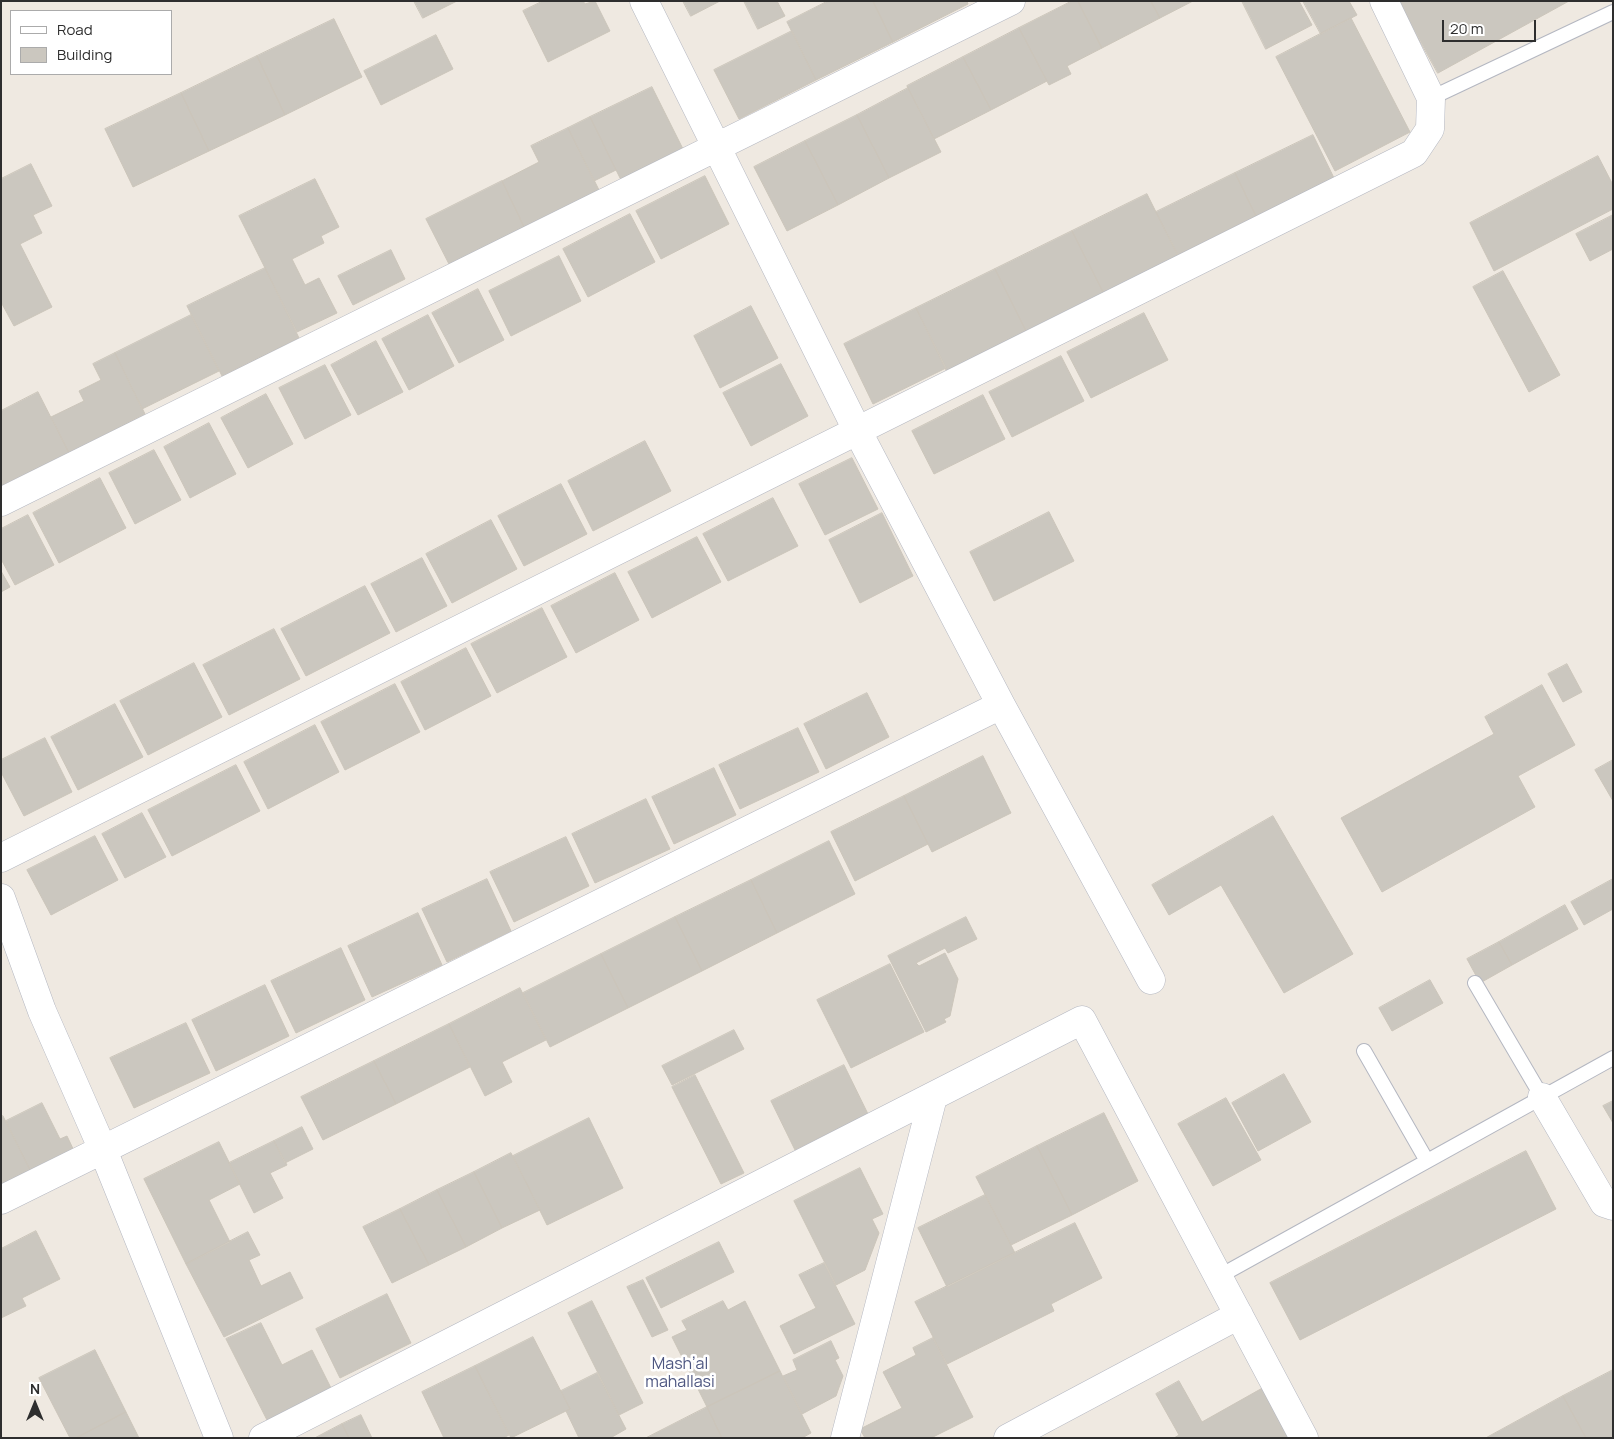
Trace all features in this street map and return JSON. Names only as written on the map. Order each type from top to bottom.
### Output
[{"type":"street","points":[[644,1],[857,430],[1001,705],[1151,980]]},
{"type":"street","points":[[1,502],[1011,1]]},
{"type":"street","points":[[1,858],[1414,152],[1430,129],[1431,98],[1384,1]]},
{"type":"street","points":[[1,1200],[1001,705]]},
{"type":"street","points":[[1,898],[42,1011],[103,1150],[219,1438]]},
{"type":"street","points":[[263,1438],[1082,1020],[1304,1438]]},
{"type":"street","points":[[845,1438],[933,1097]]},
{"type":"street","points":[[1542,1097],[1604,1203],[1613,1206]]},
{"type":"street","points":[[1008,1438],[1239,1315]]},
{"type":"lane","points":[[1431,98],[1613,12]]},
{"type":"lane","points":[[1475,983],[1542,1097]]},
{"type":"lane","points":[[1364,1051],[1426,1161]]},
{"type":"lane","points":[[1218,1276],[1613,1058]]},
{"type":"building","points":[[414,1],[457,1],[423,18]]},
{"type":"building","points":[[543,1],[583,1],[585,4],[595,1],[610,31],[548,62],[523,11]]},
{"type":"building","points":[[683,1],[720,1],[691,16]]},
{"type":"building","points":[[744,1],[777,1],[785,16],[758,29]]},
{"type":"building","points":[[828,1],[873,1],[893,42],[816,80],[787,22]]},
{"type":"building","points":[[873,1],[967,1],[968,4],[893,42]]},
{"type":"building","points":[[1072,1],[1078,1],[1102,48],[1067,66],[1071,74],[1049,85],[1019,28]]},
{"type":"building","points":[[1078,1],[1151,1],[1160,18],[1102,48]]},
{"type":"building","points":[[1151,1],[1193,1],[1160,18]]},
{"type":"building","points":[[1242,1],[1299,1],[1312,25],[1266,49]]},
{"type":"building","points":[[1303,1],[1349,1],[1357,15],[1321,34]]},
{"type":"building","points":[[1398,1],[1569,1],[1438,73]]},
{"type":"building","points":[[1351,18],[1410,132],[1335,171],[1276,57]]},
{"type":"building","points":[[334,19],[362,77],[285,115],[257,56]]},
{"type":"building","points":[[1019,28],[1047,81],[991,110],[963,57]]},
{"type":"building","points":[[792,31],[816,80],[739,119],[714,70]]},
{"type":"building","points":[[436,35],[453,69],[381,105],[364,71]]},
{"type":"building","points":[[257,56],[285,115],[209,151],[181,93]]},
{"type":"building","points":[[963,57],[991,110],[934,139],[907,86]]},
{"type":"building","points":[[652,87],[683,149],[621,180],[590,117]]},
{"type":"building","points":[[908,88],[941,152],[889,178],[857,115]]},
{"type":"building","points":[[181,93],[209,151],[133,187],[105,129]]},
{"type":"building","points":[[857,115],[889,178],[838,205],[805,141]]},
{"type":"building","points":[[590,117],[616,170],[594,181],[568,128]]},
{"type":"building","points":[[568,128],[601,194],[526,231],[502,181],[539,162],[531,146]]},
{"type":"building","points":[[1313,135],[1334,178],[1256,216],[1235,173]]},
{"type":"building","points":[[805,141],[838,205],[787,231],[754,167]]},
{"type":"building","points":[[1598,156],[1613,185],[1613,209],[1494,271],[1470,223]]},
{"type":"building","points":[[31,164],[52,206],[33,215],[42,233],[20,244],[52,307],[14,326],[1,302],[1,179]]},
{"type":"building","points":[[1235,173],[1256,216],[1178,255],[1156,212]]},
{"type":"building","points":[[705,176],[729,224],[661,259],[636,211]]},
{"type":"building","points":[[315,179],[339,227],[321,236],[324,243],[292,259],[305,285],[319,278],[337,313],[297,332],[239,216]]},
{"type":"building","points":[[502,181],[526,231],[451,268],[426,219]]},
{"type":"building","points":[[1147,194],[1179,258],[1104,294],[1072,231]]},
{"type":"building","points":[[630,214],[655,262],[588,297],[563,249]]},
{"type":"building","points":[[1613,215],[1613,249],[1590,261],[1576,234]]},
{"type":"building","points":[[1072,231],[1104,294],[1027,333],[995,269]]},
{"type":"building","points":[[391,250],[405,279],[353,305],[338,276]]},
{"type":"building","points":[[559,256],[581,301],[511,336],[489,291]]},
{"type":"building","points":[[265,268],[299,338],[222,376],[187,306]]},
{"type":"building","points":[[995,269],[1027,333],[947,372],[916,308]]},
{"type":"building","points":[[1503,271],[1560,375],[1529,392],[1473,287]]},
{"type":"building","points":[[478,289],[504,340],[459,363],[432,313]]},
{"type":"building","points":[[751,306],[778,358],[720,388],[694,336]]},
{"type":"building","points":[[916,308],[946,368],[873,404],[844,344]]},
{"type":"building","points":[[1144,313],[1168,360],[1091,398],[1067,352]]},
{"type":"building","points":[[191,315],[219,371],[142,409],[115,353]]},
{"type":"building","points":[[428,315],[454,366],[409,390],[382,339]]},
{"type":"building","points":[[376,341],[403,392],[358,415],[331,365]]},
{"type":"building","points":[[115,353],[145,414],[69,453],[51,417],[84,401],[79,391],[101,380],[93,364]]},
{"type":"building","points":[[1061,356],[1084,401],[1012,437],[989,392]]},
{"type":"building","points":[[781,364],[808,416],[751,446],[723,393]]},
{"type":"building","points":[[325,365],[351,415],[305,439],[279,388]]},
{"type":"building","points":[[38,392],[69,453],[1,486],[1,411]]},
{"type":"building","points":[[266,394],[293,444],[248,468],[221,418]]},
{"type":"building","points":[[983,395],[1005,439],[934,474],[912,431]]},
{"type":"building","points":[[209,423],[236,474],[190,498],[164,447]]},
{"type":"building","points":[[645,441],[671,491],[593,531],[568,481]]},
{"type":"building","points":[[154,450],[181,500],[135,524],[109,473]]},
{"type":"building","points":[[852,458],[878,509],[825,535],[799,484]]},
{"type":"building","points":[[100,478],[126,528],[59,563],[33,513]]},
{"type":"building","points":[[561,484],[587,534],[524,566],[498,516]]},
{"type":"building","points":[[773,498],[798,546],[728,581],[703,534]]},
{"type":"building","points":[[1049,512],[1074,561],[994,601],[970,552]]},
{"type":"building","points":[[882,513],[913,576],[860,603],[829,540]]},
{"type":"building","points":[[28,515],[54,565],[15,585],[1,559],[1,529]]},
{"type":"building","points":[[491,520],[517,569],[452,603],[426,554]]},
{"type":"building","points":[[697,537],[721,582],[652,618],[628,572]]},
{"type":"building","points":[[422,558],[447,606],[396,632],[371,584]]},
{"type":"building","points":[[1,571],[10,587],[1,592]]},
{"type":"building","points":[[615,573],[639,620],[576,653],[551,606]]},
{"type":"building","points":[[365,586],[390,633],[306,676],[281,629]]},
{"type":"building","points":[[542,608],[567,657],[497,693],[471,644]]},
{"type":"building","points":[[274,629],[300,679],[229,715],[203,665]]},
{"type":"building","points":[[466,648],[491,696],[425,730],[401,682]]},
{"type":"building","points":[[194,663],[222,717],[148,755],[120,701]]},
{"type":"building","points":[[1567,664],[1582,692],[1563,702],[1548,674]]},
{"type":"building","points":[[395,684],[420,732],[345,770],[321,722]]},
{"type":"building","points":[[1542,685],[1575,745],[1518,776],[1535,807],[1382,892],[1341,818],[1494,734],[1485,717]]},
{"type":"building","points":[[867,693],[889,737],[826,769],[804,724]]},
{"type":"building","points":[[115,704],[143,757],[78,790],[51,737]]},
{"type":"building","points":[[315,725],[339,772],[268,809],[244,762]]},
{"type":"building","points":[[798,728],[819,772],[740,809],[719,765]]},
{"type":"building","points":[[45,738],[72,792],[24,816],[1,772],[1,760]]},
{"type":"building","points":[[983,756],[1011,813],[932,852],[904,796]]},
{"type":"building","points":[[1613,760],[1613,801],[1595,770]]},
{"type":"building","points":[[236,765],[260,811],[172,856],[148,810]]},
{"type":"building","points":[[714,768],[736,815],[674,844],[652,797]]},
{"type":"building","points":[[904,796],[928,844],[855,881],[831,832]]},
{"type":"building","points":[[646,799],[670,849],[595,883],[572,834]]},
{"type":"building","points":[[142,813],[166,857],[125,878],[102,834]]},
{"type":"building","points":[[1273,816],[1353,954],[1284,993],[1221,885],[1169,915],[1152,885]]},
{"type":"building","points":[[95,836],[118,880],[51,915],[27,870]]},
{"type":"building","points":[[566,837],[589,886],[514,922],[490,872]]},
{"type":"building","points":[[829,841],[855,894],[777,933],[751,880]]},
{"type":"building","points":[[487,879],[511,931],[447,962],[422,909]]},
{"type":"building","points":[[1613,879],[1613,909],[1584,925],[1571,902]]},
{"type":"building","points":[[751,880],[777,933],[702,971],[675,917]]},
{"type":"building","points":[[1565,905],[1578,929],[1512,965],[1499,942]]},
{"type":"building","points":[[418,913],[442,965],[372,997],[348,946]]},
{"type":"building","points":[[675,917],[702,971],[628,1008],[601,954]]},
{"type":"building","points":[[966,917],[977,939],[948,953],[945,948],[916,963],[919,966],[945,953],[958,979],[950,1016],[944,1019],[946,1022],[926,1032],[888,956]]},
{"type":"building","points":[[1499,942],[1512,965],[1480,983],[1467,959]]},
{"type":"building","points":[[341,948],[365,1000],[296,1033],[271,981]]},
{"type":"building","points":[[601,954],[628,1008],[550,1047],[523,993]]},
{"type":"building","points":[[890,964],[924,1032],[851,1068],[817,1000]]},
{"type":"building","points":[[1430,980],[1443,1003],[1392,1031],[1379,1008]]},
{"type":"building","points":[[265,985],[289,1036],[216,1071],[192,1020]]},
{"type":"building","points":[[520,988],[546,1040],[502,1062],[512,1082],[485,1096],[449,1024]]},
{"type":"building","points":[[186,1023],[210,1073],[134,1108],[110,1058]]},
{"type":"building","points":[[449,1024],[470,1067],[396,1104],[374,1061]]},
{"type":"building","points":[[734,1030],[744,1049],[672,1085],[662,1066]]},
{"type":"building","points":[[374,1061],[396,1104],[323,1140],[301,1097]]},
{"type":"building","points":[[844,1065],[868,1114],[795,1150],[771,1101]]},
{"type":"building","points":[[1284,1074],[1311,1122],[1258,1151],[1232,1103]]},
{"type":"building","points":[[695,1075],[744,1173],[721,1184],[672,1087]]},
{"type":"building","points":[[1226,1098],[1261,1160],[1213,1186],[1178,1124]]},
{"type":"building","points":[[1613,1101],[1613,1123],[1603,1106]]},
{"type":"building","points":[[42,1103],[60,1139],[67,1136],[76,1155],[33,1176],[6,1121]]},
{"type":"building","points":[[1104,1113],[1138,1181],[1072,1215],[1037,1146]]},
{"type":"building","points":[[3,1116],[33,1176],[1,1191],[1,1117]]},
{"type":"building","points":[[589,1118],[623,1188],[547,1225],[513,1156]]},
{"type":"building","points":[[302,1127],[313,1149],[285,1163],[274,1141]]},
{"type":"building","points":[[274,1141],[287,1165],[270,1173],[283,1198],[254,1213],[229,1163]]},
{"type":"building","points":[[219,1142],[240,1184],[209,1200],[230,1242],[186,1264],[144,1179]]},
{"type":"building","points":[[1037,1146],[1072,1215],[1011,1245],[976,1177]]},
{"type":"building","points":[[1526,1151],[1556,1209],[1300,1340],[1270,1283]]},
{"type":"building","points":[[511,1153],[540,1210],[502,1228],[474,1172]]},
{"type":"building","points":[[860,1168],[883,1214],[872,1219],[879,1233],[865,1270],[836,1285],[794,1201]]},
{"type":"building","points":[[474,1172],[502,1228],[466,1247],[437,1190]]},
{"type":"building","points":[[437,1190],[466,1247],[429,1265],[400,1209]]},
{"type":"building","points":[[985,1195],[1015,1253],[947,1287],[918,1228]]},
{"type":"building","points":[[400,1209],[429,1265],[392,1283],[363,1227]]},
{"type":"building","points":[[1075,1223],[1102,1278],[1051,1304],[1054,1311],[947,1364],[915,1302]]},
{"type":"building","points":[[36,1231],[60,1279],[22,1298],[26,1306],[1,1318],[1,1249]]},
{"type":"building","points":[[248,1232],[260,1255],[249,1260],[261,1286],[290,1272],[303,1298],[224,1337],[186,1264]]},
{"type":"building","points":[[719,1242],[734,1272],[661,1308],[646,1278]]},
{"type":"building","points":[[824,1263],[855,1324],[794,1354],[780,1326],[816,1308],[799,1275]]},
{"type":"building","points":[[643,1280],[668,1330],[652,1337],[627,1287]]},
{"type":"building","points":[[387,1294],[411,1343],[340,1378],[316,1329]]},
{"type":"building","points":[[592,1301],[643,1403],[619,1415],[568,1313]]},
{"type":"building","points":[[723,1301],[728,1310],[745,1301],[780,1371],[707,1407],[672,1337],[687,1330],[682,1321]]},
{"type":"building","points":[[261,1323],[282,1365],[312,1350],[332,1390],[268,1422],[226,1339]]},
{"type":"building","points":[[533,1337],[570,1409],[511,1438],[475,1366]]},
{"type":"building","points":[[933,1338],[973,1417],[931,1438],[916,1438],[915,1436],[912,1438],[865,1438],[860,1429],[902,1408],[883,1372],[916,1355],[913,1348]]},
{"type":"building","points":[[831,1341],[839,1358],[835,1360],[843,1376],[836,1396],[802,1414],[783,1376],[797,1370],[793,1360]]},
{"type":"building","points":[[95,1350],[126,1412],[76,1438],[70,1438],[39,1378]]},
{"type":"building","points":[[475,1366],[509,1435],[503,1438],[444,1438],[422,1392]]},
{"type":"building","points":[[1613,1370],[1613,1438],[1586,1438],[1563,1396]]},
{"type":"building","points":[[780,1371],[811,1433],[802,1438],[722,1438],[707,1407]]},
{"type":"building","points":[[597,1373],[626,1429],[612,1438],[579,1438],[566,1411],[570,1409],[561,1391]]},
{"type":"building","points":[[1179,1381],[1202,1422],[1266,1386],[1295,1438],[1174,1438],[1179,1435],[1156,1394]]},
{"type":"building","points":[[1563,1396],[1586,1438],[1486,1438]]},
{"type":"building","points":[[707,1407],[722,1438],[646,1438]]},
{"type":"building","points":[[126,1412],[139,1438],[76,1438]]},
{"type":"building","points":[[361,1415],[372,1438],[349,1438],[342,1424]]},
{"type":"building","points":[[342,1424],[349,1438],[315,1438]]},
{"type":"district","name":"Mashʼal mahallasi","points":[[680,1374]]}]
